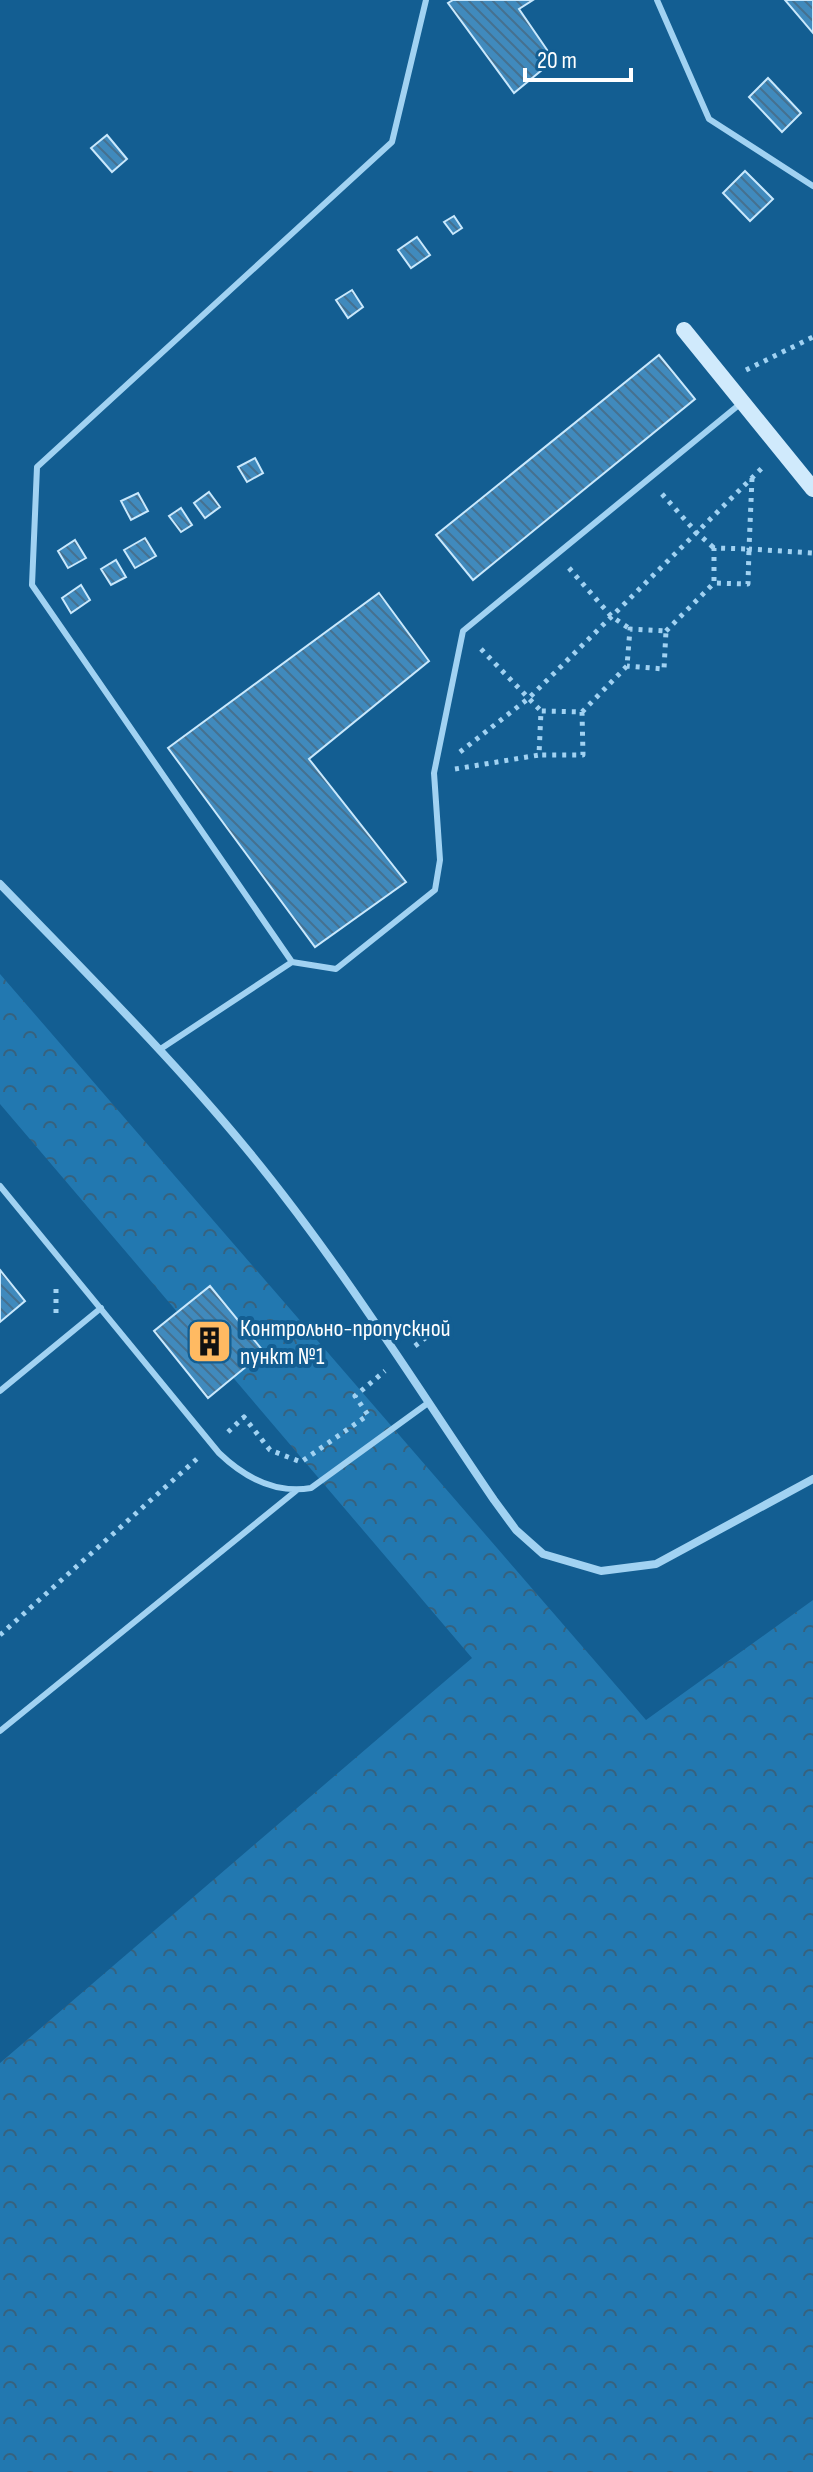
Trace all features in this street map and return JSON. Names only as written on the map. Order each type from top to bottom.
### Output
[{"type":"street","points":[[684,330],[813,488]]},
{"type":"street","points":[[0,884],[159,1050],[245,1147],[350,1286],[516,1530],[543,1554],[601,1571],[656,1564],[813,1479]]},
{"type":"lane","points":[[292,962],[32,585],[37,467],[392,142],[426,0]]},
{"type":"lane","points":[[657,0],[709,119],[813,186]]},
{"type":"lane","points":[[159,1050],[292,962],[336,969],[435,890],[440,860],[434,773],[463,631],[742,402]]},
{"type":"lane","points":[[0,1186],[214,1445],[233,1466],[249,1477],[297,1490],[311,1488],[428,1403]]},
{"type":"lane","points":[[0,1391],[101,1308]]},
{"type":"lane","points":[[0,1731],[297,1490]]},
{"type":"path","points":[[725,381],[813,337]]},
{"type":"path","points":[[434,773],[529,698],[781,449]]},
{"type":"path","points":[[714,583],[748,584],[752,477]]},
{"type":"path","points":[[648,479],[714,548],[813,553]]},
{"type":"path","points":[[627,666],[664,669],[666,631],[714,583],[714,548]]},
{"type":"path","points":[[556,554],[611,616],[630,629],[666,631]]},
{"type":"path","points":[[434,773],[539,755],[583,755],[582,712],[627,666],[630,629]]},
{"type":"path","points":[[463,631],[541,711],[539,755]]},
{"type":"path","points":[[541,711],[582,712]]},
{"type":"path","points":[[46,1326],[58,1316],[56,1290],[47,1278]]},
{"type":"path","points":[[415,1346],[433,1332]]},
{"type":"path","points":[[0,1635],[244,1417],[270,1450],[301,1462],[368,1415],[355,1396],[386,1370]]},
{"type":"green space","points":[[0,974],[646,1720],[813,1600],[813,2472],[0,2472],[0,2063],[472,1658],[0,1104]]},
{"type":"building","points":[[453,0],[533,0],[519,9],[554,60],[514,93],[448,3]]},
{"type":"building","points":[[785,0],[813,0],[813,33]]},
{"type":"building","points":[[768,78],[801,113],[782,132],[749,97]]},
{"type":"building","points":[[107,135],[127,159],[112,172],[91,148]]},
{"type":"building","points":[[745,171],[773,199],[750,221],[723,193]]},
{"type":"building","points":[[454,216],[462,228],[453,234],[444,222]]},
{"type":"building","points":[[417,237],[430,255],[411,268],[398,250]]},
{"type":"building","points":[[352,290],[363,307],[348,318],[336,300]]},
{"type":"building","points":[[659,355],[695,399],[473,580],[436,535]]},
{"type":"building","points":[[255,458],[263,473],[247,482],[238,467]]},
{"type":"building","points":[[209,492],[220,507],[205,518],[194,503]]},
{"type":"building","points":[[138,493],[148,511],[131,520],[121,501]]},
{"type":"building","points":[[181,508],[192,525],[181,532],[169,516]]},
{"type":"building","points":[[145,538],[156,556],[135,568],[124,550]]},
{"type":"building","points":[[75,540],[86,558],[68,568],[58,551]]},
{"type":"building","points":[[116,560],[126,577],[111,585],[101,569]]},
{"type":"building","points":[[81,585],[90,600],[71,613],[62,598]]},
{"type":"building","points":[[379,593],[429,661],[309,759],[406,882],[315,947],[168,748]]},
{"type":"building","points":[[0,1270],[25,1301],[0,1322]]},
{"type":"building","name":"Контрольно-пропускной пункт №1","points":[[210,1286],[264,1352],[208,1398],[154,1331]]},
{"type":"place","name":"Контрольно-пропускной пункт №1","points":[[209,1342]]}]
